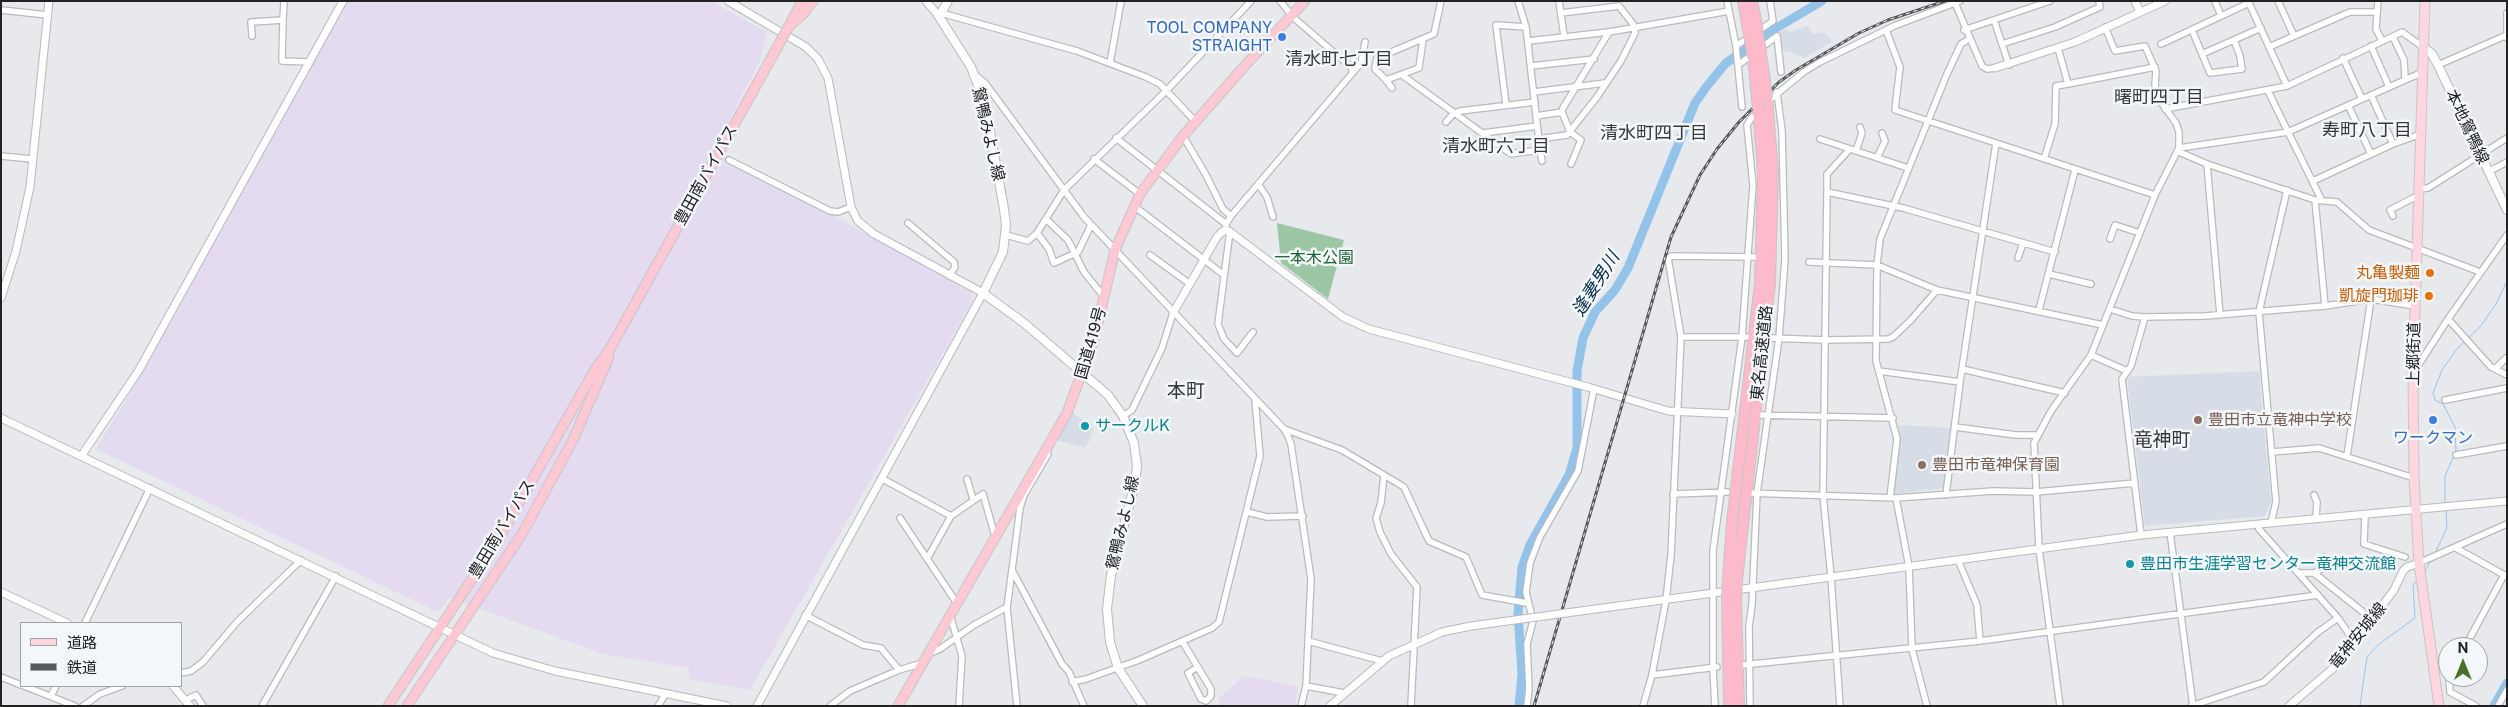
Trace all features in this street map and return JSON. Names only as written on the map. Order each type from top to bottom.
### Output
[{"type":"highway","points":[[789,26],[796,1]]},
{"type":"highway","name":"豊田南バイパス","points":[[388,706],[496,542],[587,384],[610,349],[802,1]]},
{"type":"highway","points":[[789,26],[804,13],[813,1]]},
{"type":"highway","name":"国道419号","points":[[898,706],[956,602],[1053,438],[1083,374],[1094,340],[1115,250],[1140,194],[1183,136],[1248,60],[1305,1]]},
{"type":"highway","name":"東名高速道路","points":[[1743,1],[1752,23]]},
{"type":"highway","name":"東名高速道路","points":[[1733,579],[1770,283],[1773,172],[1770,99],[1757,55],[1752,23],[1752,1]]},
{"type":"highway","name":"東名高速道路","points":[[1729,706],[1733,579],[1732,522],[1760,283],[1763,172],[1755,113],[1757,55]]},
{"type":"highway","name":"豊田南バイパス","points":[[407,706],[512,551],[573,440],[610,349]]},
{"type":"highway","name":"東名高速道路","points":[[1732,598],[1738,706]]},
{"type":"main road","points":[[940,14],[948,1]]},
{"type":"main road","name":"上郷街道","points":[[2425,1],[2415,306],[2414,478],[2419,563],[2439,706]]},
{"type":"main road","name":"鴛鴨みよし線","points":[[940,14],[974,76],[985,104],[1004,209],[1006,235],[1000,259],[982,293],[1024,323],[1108,395],[1123,416],[1134,442],[1137,466],[1135,483],[1109,590],[1107,609],[1110,642],[1118,668],[1143,706]]},
{"type":"main road","name":"本地鴛鴨線","points":[[2423,47],[2432,54],[2438,65],[2507,210]]},
{"type":"street","points":[[1,298],[23,220],[32,160],[50,1]]},
{"type":"street","points":[[284,1],[282,61],[310,62]]},
{"type":"street","points":[[82,456],[139,370],[344,1]]},
{"type":"street","points":[[728,1],[806,47],[818,59],[828,78],[851,207],[858,221],[874,234],[982,293],[757,706]]},
{"type":"street","points":[[926,1],[940,14],[1038,39],[1110,63],[1154,81],[1196,122]]},
{"type":"street","points":[[1110,63],[1121,1]]},
{"type":"street","points":[[1006,235],[1028,241],[1037,233],[1064,190],[1166,91],[1251,1]]},
{"type":"street","points":[[1280,1],[1292,15],[1352,68],[1352,73]]},
{"type":"street","points":[[1392,88],[1375,69],[1377,58],[1434,34],[1441,1]]},
{"type":"street","points":[[1518,1],[1526,27],[1542,161]]},
{"type":"street","points":[[1559,1],[1564,36]]},
{"type":"street","points":[[1727,1],[1736,47],[1742,107]]},
{"type":"street","points":[[1736,47],[1773,21],[1770,1]]},
{"type":"street","points":[[1964,30],[2038,3],[2050,1]]},
{"type":"street","points":[[2002,44],[2064,23],[2100,7],[2099,1]]},
{"type":"street","points":[[2135,1],[2140,12]]},
{"type":"street","points":[[1770,99],[1820,62],[1886,30],[1957,2],[1964,30],[1982,66],[1987,69],[2009,65],[2058,48],[2165,1]]},
{"type":"street","points":[[2215,1],[2221,16]]},
{"type":"street","points":[[2278,1],[2294,36]]},
{"type":"street","points":[[2378,1],[2376,29],[2382,41]]},
{"type":"street","points":[[2161,44],[2250,3],[2287,86]]},
{"type":"street","points":[[1539,139],[1564,136],[1570,132],[1621,61],[1634,36],[1634,28],[1619,6],[1561,13]]},
{"type":"street","points":[[1,10],[48,15]]},
{"type":"street","points":[[1528,41],[1609,32],[1729,11]]},
{"type":"street","points":[[2269,48],[2350,12],[2377,12]]},
{"type":"street","points":[[2438,65],[2506,36],[2507,13]]},
{"type":"street","points":[[252,36],[251,22],[283,20]]},
{"type":"street","points":[[1994,20],[2009,65]]},
{"type":"street","points":[[1506,106],[1496,25],[1526,27]]},
{"type":"street","points":[[2060,706],[2039,549],[2034,443],[2091,355],[2155,195],[2178,149],[2179,132],[2176,123],[2165,109],[2156,92],[2155,67],[2144,45],[2115,51],[2105,27]]},
{"type":"street","points":[[2202,54],[2261,28]]},
{"type":"street","points":[[1886,30],[1900,67],[1895,110],[2155,195]]},
{"type":"street","points":[[2192,30],[2210,73],[2242,69],[2240,56],[2234,40]]},
{"type":"street","points":[[1562,112],[1609,32]]},
{"type":"street","points":[[2165,109],[2287,86],[2343,58],[2405,32],[2423,47]]},
{"type":"street","points":[[1738,63],[1777,36],[1782,72]]},
{"type":"street","points":[[2393,37],[2404,60],[2405,79]]},
{"type":"street","points":[[1386,80],[1419,67],[1423,39]]},
{"type":"street","points":[[1927,706],[1912,649],[1910,567],[1893,498],[1897,439],[1893,418],[1879,371],[1875,339],[1877,265],[1880,239],[1908,168],[1961,44],[1969,39]]},
{"type":"street","points":[[1253,332],[1237,353],[1224,339],[1218,324],[1228,229],[1232,216],[1361,62],[1365,42]]},
{"type":"street","points":[[2371,46],[2389,87]]},
{"type":"street","points":[[2058,48],[2068,84]]},
{"type":"street","points":[[1531,66],[1594,58]]},
{"type":"street","points":[[2343,58],[2362,99]]},
{"type":"street","points":[[2044,159],[2055,124],[2056,86],[2155,67]]},
{"type":"street","points":[[2178,149],[2288,132],[2422,72]]},
{"type":"street","points":[[1402,75],[1511,154],[1540,150]]},
{"type":"street","points":[[974,76],[985,83],[1091,225],[1284,429],[1291,444],[1311,579],[1306,686],[1301,706]]},
{"type":"street","points":[[1534,92],[1604,83]]},
{"type":"street","points":[[2268,91],[2313,181],[2318,200],[2325,306]]},
{"type":"street","points":[[1750,706],[1746,664],[1758,493],[1780,338],[1782,131],[1778,92]]},
{"type":"street","points":[[2371,95],[2393,144]]},
{"type":"street","points":[[1446,122],[1454,113],[1535,102]]},
{"type":"street","points":[[2348,105],[2371,154]]},
{"type":"street","points":[[1562,112],[1570,132],[1581,140],[1571,164]]},
{"type":"street","points":[[1536,116],[1562,112]]},
{"type":"street","points":[[1715,706],[1713,551],[1736,414],[1744,337],[1751,257],[1754,185],[1747,125],[1755,113]]},
{"type":"street","points":[[1483,134],[1538,126]]},
{"type":"street","points":[[1840,706],[1823,495],[1822,417],[1827,174],[1853,150],[1862,133],[1860,126]]},
{"type":"street","points":[[1877,158],[1884,141],[1882,133]]},
{"type":"street","points":[[2313,181],[2393,144],[2421,134]]},
{"type":"street","points":[[1183,136],[1223,209],[1232,216]]},
{"type":"street","points":[[1116,138],[1228,229],[1353,322],[1369,329],[1571,382],[1668,412],[1736,414]]},
{"type":"street","points":[[2393,216],[2390,210],[2507,138]]},
{"type":"street","points":[[1820,140],[1908,168]]},
{"type":"street","points":[[1946,495],[1960,382],[1996,143]]},
{"type":"street","points":[[2178,149],[2207,164],[2318,200],[2337,202],[2369,230],[2480,272]]},
{"type":"street","points":[[1,156],[32,160]]},
{"type":"street","points":[[1094,159],[1140,194]]},
{"type":"street","points":[[729,160],[830,211],[838,212],[851,207]]},
{"type":"street","points":[[2488,172],[2507,162]]},
{"type":"street","points":[[2207,164],[2220,315]]},
{"type":"street","points":[[2040,310],[2075,170]]},
{"type":"street","points":[[1258,184],[1267,197],[1273,217]]},
{"type":"street","points":[[2271,523],[2276,502],[2260,312],[2287,190]]},
{"type":"street","points":[[1827,192],[1893,206],[2054,252]]},
{"type":"street","points":[[1134,206],[1224,275]]},
{"type":"street","points":[[1046,218],[1068,240],[1084,272],[1104,297]]},
{"type":"street","points":[[908,223],[954,262],[955,267],[949,276]]},
{"type":"street","points":[[1037,233],[1050,249],[1054,264],[1078,252],[1091,225]]},
{"type":"street","points":[[2110,239],[2115,225],[2140,233]]},
{"type":"street","points":[[1123,416],[1132,410],[1162,348],[1173,313],[1219,235],[1228,229]]},
{"type":"street","points":[[2414,373],[2448,319],[2507,235]]},
{"type":"street","points":[[2018,258],[2022,243]]},
{"type":"street","points":[[1150,255],[1190,284]]},
{"type":"street","points":[[1643,706],[1652,675],[1666,600],[1671,555],[1681,337],[1668,258],[1672,256],[1751,257]]},
{"type":"street","points":[[1809,262],[1877,265],[1937,290],[2040,310],[2103,325]]},
{"type":"street","points":[[2049,274],[2091,284]]},
{"type":"street","points":[[1771,338],[1825,340],[1893,337],[1937,290]]},
{"type":"street","points":[[2110,309],[2145,318],[2260,312],[2325,306],[2371,299],[2415,306]]},
{"type":"street","points":[[2347,456],[2371,299]]},
{"type":"street","points":[[2141,535],[2122,379],[2131,366],[2145,318]]},
{"type":"street","points":[[2448,319],[2495,369],[2507,375]]},
{"type":"street","points":[[1681,337],[1744,337]]},
{"type":"street","points":[[2091,355],[2127,371]]},
{"type":"street","points":[[2495,369],[2506,358]]},
{"type":"street","points":[[1962,369],[2065,393]]},
{"type":"street","points":[[1879,371],[1960,382]]},
{"type":"street","points":[[1525,603],[1530,564],[1540,537],[1578,471],[1591,388]]},
{"type":"street","points":[[2445,400],[2507,388]]},
{"type":"street","points":[[1072,682],[1118,668],[1212,628],[1219,622],[1261,452],[1255,399]]},
{"type":"street","points":[[1760,415],[1893,418]]},
{"type":"street","points":[[1,418],[336,576],[493,653],[521,662],[724,705]]},
{"type":"street","points":[[1955,427],[2016,435],[2038,435]]},
{"type":"street","points":[[1284,429],[1342,450],[1404,487],[1429,541],[1466,557],[1482,595],[1525,603],[1532,609],[1533,624],[1527,644],[1529,689],[1527,706]]},
{"type":"street","points":[[1017,706],[1007,607],[1018,518],[1022,500],[1044,461],[1053,438]]},
{"type":"street","points":[[2456,455],[2507,446]]},
{"type":"street","points":[[2273,452],[2319,448],[2414,478]]},
{"type":"street","points":[[1384,475],[1382,503],[1376,518],[1380,532],[1399,567],[1411,577],[1417,587],[1416,644],[1411,706]]},
{"type":"street","points":[[881,478],[951,516]]},
{"type":"street","points":[[967,479],[973,500]]},
{"type":"street","points":[[1749,493],[1893,498],[1993,491],[2036,492],[2135,483]]},
{"type":"street","points":[[85,622],[150,488]]},
{"type":"street","points":[[1673,494],[1724,492]]},
{"type":"street","points":[[927,559],[951,516],[983,494],[995,536]]},
{"type":"street","points":[[2314,495],[2317,502],[2316,518]]},
{"type":"street","points":[[1330,706],[1382,661],[1442,632],[1471,626],[2141,535],[2507,502]]},
{"type":"street","points":[[1247,512],[1267,517],[1303,516]]},
{"type":"street","points":[[2365,514],[2364,544],[2405,557]]},
{"type":"street","points":[[900,518],[956,602]]},
{"type":"street","points":[[2258,524],[2260,529],[2338,618],[2355,643]]},
{"type":"street","points":[[2419,563],[2507,524]]},
{"type":"street","points":[[2170,532],[2192,705],[2264,682],[2318,632],[2338,618]]},
{"type":"street","points":[[2456,548],[2505,576],[2471,637]]},
{"type":"street","points":[[2298,573],[2314,574],[2328,566],[2329,562],[2324,557]]},
{"type":"street","points":[[182,673],[203,662],[237,622],[301,560]]},
{"type":"street","points":[[1958,560],[1977,605],[1980,641]]},
{"type":"street","name":"竜神安城線","points":[[2289,706],[2326,676],[2355,643],[2394,590],[2403,570],[2407,566],[2419,563]]},
{"type":"street","points":[[1012,570],[1084,706]]},
{"type":"street","points":[[2314,574],[2362,612]]},
{"type":"street","points":[[262,706],[336,576]]},
{"type":"street","points":[[1,592],[65,622]]},
{"type":"street","points":[[1746,664],[1980,641],[2318,595]]},
{"type":"street","points":[[928,654],[940,650],[957,637],[1007,607]]},
{"type":"street","points":[[805,615],[863,646],[881,648],[899,670]]},
{"type":"street","points":[[950,615],[962,656],[959,706]]},
{"type":"street","points":[[1182,641],[1198,667],[1211,689],[1211,696],[1206,701],[1202,699],[1188,673],[1198,667]]},
{"type":"street","points":[[1308,641],[1382,661]]},
{"type":"street","points":[[830,706],[850,691],[923,662]]},
{"type":"street","points":[[1652,675],[1715,667]]},
{"type":"street","points":[[1,677],[20,684]]},
{"type":"street","points":[[1306,686],[1344,693]]},
{"type":"street","points":[[28,687],[75,706]]},
{"type":"street","points":[[51,696],[56,687]]},
{"type":"street","points":[[83,706],[100,694],[119,687]]},
{"type":"street","points":[[174,687],[188,703],[196,695],[203,706]]},
{"type":"street","points":[[2450,687],[2450,692],[2476,706]]},
{"type":"street","points":[[2498,706],[2507,690]]},
{"type":"street","points":[[658,706],[666,693]]},
{"type":"shaded area","points":[[347,1],[711,1],[767,32],[760,61],[714,149],[971,292],[973,301],[750,690],[689,679],[689,668],[603,654],[450,598],[438,612],[96,449],[141,375]]},
{"type":"shaded area","points":[[1808,26],[1812,34],[1824,32],[1833,41],[1804,58],[1791,52],[1786,52],[1781,48],[1780,32],[1786,29],[1789,32]]},
{"type":"shaded area","name":"豊田市立竜神中学校","points":[[2259,371],[2271,503],[2265,516],[2145,526],[2127,377]]},
{"type":"shaded area","points":[[1072,412],[1093,428],[1090,440],[1085,448],[1056,440]]},
{"type":"shaded area","name":"豊田市竜神保育園","points":[[1898,425],[1952,428],[1945,488],[1893,494],[1899,442]]},
{"type":"shaded area","points":[[1244,676],[1298,686],[1295,706],[1218,706],[1220,697]]},
{"type":"green space","name":"一本木公園","points":[[1277,223],[1344,240],[1328,299],[1281,263]]},
{"type":"waterway","name":"逢妻男川","points":[[1519,706],[1522,673],[1518,614],[1522,567],[1530,545],[1569,475],[1577,448],[1577,371],[1583,338],[1595,312],[1615,290],[1628,268],[1695,103],[1707,86],[1726,63],[1773,30],[1822,1]]},
{"type":"waterway","points":[[2468,338],[2480,327],[2496,304],[2507,281]]},
{"type":"waterway","points":[[2445,504],[2445,476],[2456,451],[2455,427],[2443,404],[2435,400],[2433,393],[2442,370],[2465,341]]},
{"type":"waterway","points":[[2435,553],[2447,528],[2446,510]]},
{"type":"waterway","points":[[2424,573],[2432,559]]},
{"type":"waterway","points":[[2360,706],[2367,657],[2378,645],[2415,618],[2413,585],[2418,579]]},
{"type":"waterway","points":[[2494,706],[2507,683]]},
{"type":"railway","points":[[1534,706],[1671,237],[1700,175],[1717,149],[1739,122],[1779,82],[1859,33],[1888,20],[1945,1]]},
{"type":"place","name":"TOOL COMPANY STRAIGHT","points":[[1282,37]]},
{"type":"place","name":"丸亀製麺","points":[[2430,273]]},
{"type":"place","name":"凱旋門珈琲","points":[[2429,296]]},
{"type":"place","name":"豊田市立竜神中学校","points":[[2198,420]]},
{"type":"place","name":"ワークマン","points":[[2433,420]]},
{"type":"place","name":"サークルK","points":[[1085,426]]},
{"type":"place","name":"豊田市竜神保育園","points":[[1922,465]]},
{"type":"place","name":"豊田市生涯学習センター竜神交流館","points":[[2130,564]]},
{"type":"district","name":"清水町七丁目","points":[[1339,59]]},
{"type":"district","name":"曙町四丁目","points":[[2159,97]]},
{"type":"district","name":"寿町八丁目","points":[[2367,130]]},
{"type":"district","name":"清水町四丁目","points":[[1654,133]]},
{"type":"district","name":"清水町六丁目","points":[[1496,146]]},
{"type":"district","name":"本町","points":[[1186,391]]},
{"type":"district","name":"竜神町","points":[[2162,440]]}]
